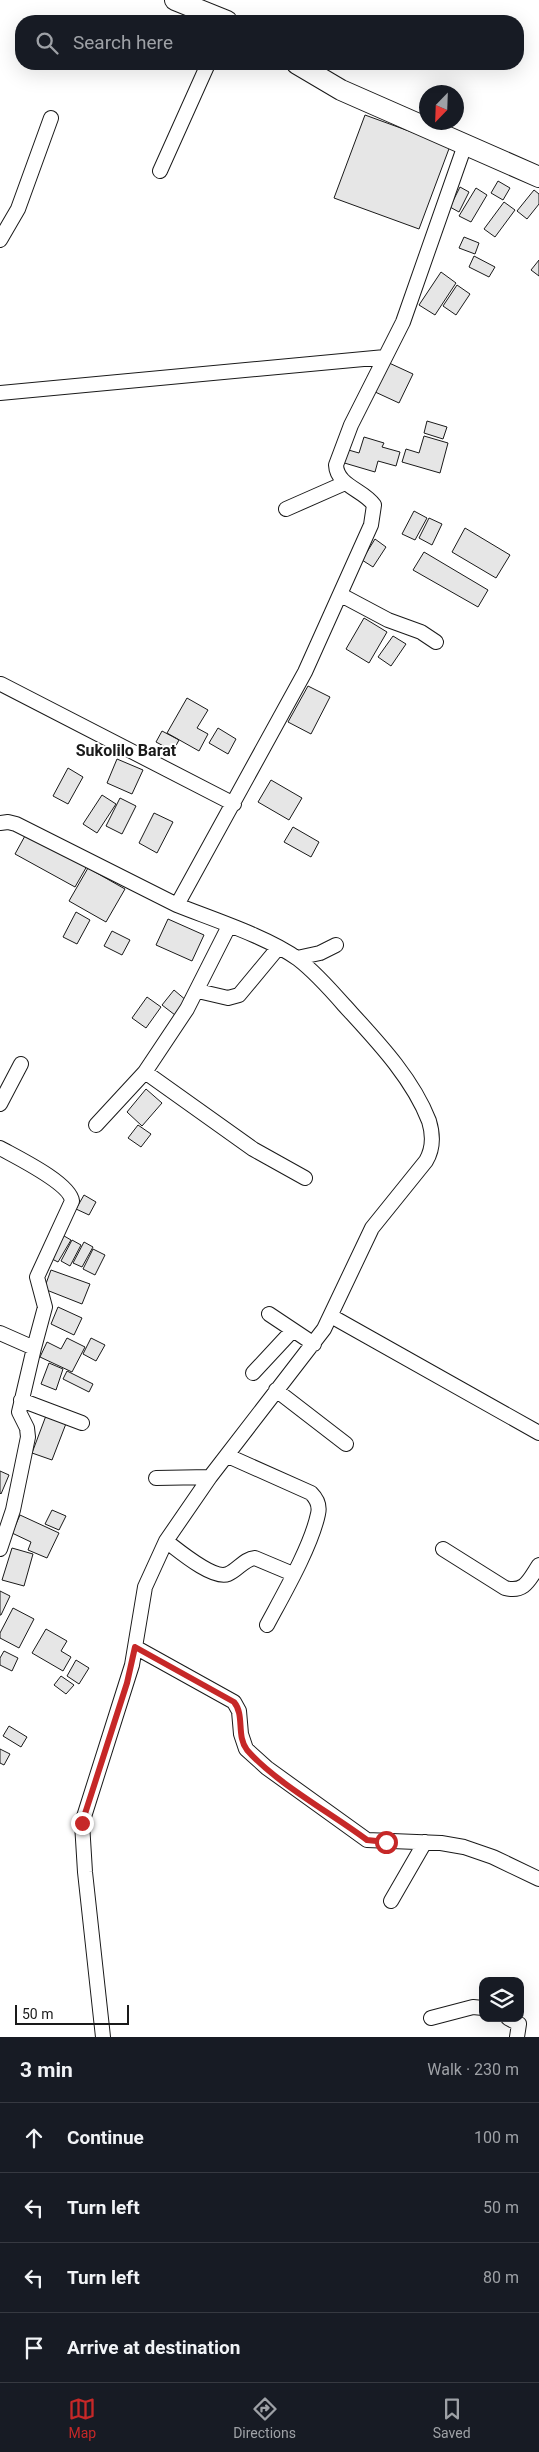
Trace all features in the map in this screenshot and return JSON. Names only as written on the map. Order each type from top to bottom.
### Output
[{"type":"main road","points":[[175,0],[212,15]]},
{"type":"main road","points":[[307,70],[341,90],[539,176]]},
{"type":"street","points":[[160,171],[205,70]]},
{"type":"street","points":[[0,240],[18,209],[51,118]]},
{"type":"street","points":[[177,906],[304,672],[371,525],[374,508],[370,499],[344,483],[336,470],[336,465],[351,425],[414,292],[465,145]]},
{"type":"street","points":[[0,393],[384,357]]},
{"type":"street","points":[[286,509],[344,483]]},
{"type":"street","points":[[340,595],[388,620],[421,632],[436,642]]},
{"type":"street","points":[[1,684],[234,804]]},
{"type":"street","points":[[0,823],[16,824],[177,906],[229,926],[297,958],[332,992],[390,1058],[416,1095],[428,1120],[432,1139],[426,1161],[372,1228],[331,1316],[314,1344],[276,1390],[228,1456],[210,1477],[166,1541],[143,1595],[127,1683],[82,1823],[84,1864],[103,2037]]},
{"type":"street","points":[[96,1125],[145,1072],[198,991],[229,926]]},
{"type":"street","points":[[297,958],[320,953],[336,945]]},
{"type":"street","points":[[198,991],[228,998],[239,995],[278,948]]},
{"type":"street","points":[[0,1104],[20,1064]]},
{"type":"street","points":[[145,1072],[253,1149],[304,1178]]},
{"type":"street","points":[[0,1148],[58,1183],[72,1198],[72,1205],[37,1277],[45,1307],[21,1400],[20,1416],[27,1428],[28,1437],[13,1510],[0,1549]]},
{"type":"street","points":[[269,1314],[314,1344]]},
{"type":"street","points":[[331,1316],[539,1434]]},
{"type":"street","points":[[253,1373],[293,1330]]},
{"type":"street","points":[[0,1333],[34,1348]]},
{"type":"street","points":[[276,1390],[346,1444]]},
{"type":"street","points":[[21,1400],[82,1423]]},
{"type":"street","points":[[228,1456],[311,1493],[316,1499],[318,1513],[293,1574],[267,1625]]},
{"type":"street","points":[[156,1478],[210,1477]]},
{"type":"street","points":[[166,1541],[198,1564],[219,1573],[229,1573],[255,1558],[293,1574]]},
{"type":"street","points":[[443,1548],[504,1588],[513,1590],[522,1587],[539,1565]]},
{"type":"street","points":[[135,1647],[234,1702],[239,1711],[241,1734],[246,1749],[274,1774],[367,1840],[441,1843],[483,1853],[539,1879]]},
{"type":"street","points":[[392,1901],[425,1842]]},
{"type":"street","points":[[431,2018],[479,2008]]},
{"type":"street","points":[[516,2022],[520,2024],[517,2037]]},
{"type":"building","points":[[365,115],[450,146],[419,229],[334,198]]},
{"type":"building","points":[[498,181],[510,188],[503,200],[491,193]]},
{"type":"building","points":[[460,187],[469,192],[459,212],[450,207]]},
{"type":"building","points":[[476,188],[487,195],[471,222],[459,216]]},
{"type":"building","points":[[534,190],[539,194],[539,204],[527,219],[517,211]]},
{"type":"building","points":[[504,202],[515,210],[495,237],[484,229]]},
{"type":"building","points":[[464,237],[479,243],[475,254],[459,248]]},
{"type":"building","points":[[474,256],[495,267],[489,277],[469,267]]},
{"type":"building","points":[[539,260],[539,276],[531,270]]},
{"type":"building","points":[[441,272],[456,283],[435,315],[419,305]]},
{"type":"building","points":[[457,285],[470,294],[456,315],[443,306]]},
{"type":"building","points":[[387,362],[413,374],[399,403],[373,391]]},
{"type":"building","points":[[427,421],[447,427],[443,439],[424,433]]},
{"type":"building","points":[[424,436],[448,443],[440,473],[402,462],[406,449],[419,453]]},
{"type":"building","points":[[364,437],[384,443],[382,447],[400,452],[396,466],[378,461],[375,472],[341,462],[345,449],[359,453]]},
{"type":"building","points":[[414,511],[427,518],[415,540],[402,534]]},
{"type":"building","points":[[429,518],[442,524],[432,545],[419,538]]},
{"type":"building","points":[[465,528],[510,555],[496,578],[452,552]]},
{"type":"building","points":[[375,539],[386,547],[373,567],[362,560]]},
{"type":"building","points":[[424,552],[488,590],[478,607],[413,570]]},
{"type":"building","points":[[364,618],[387,632],[369,663],[346,649]]},
{"type":"building","points":[[393,636],[406,644],[391,666],[378,657]]},
{"type":"building","points":[[308,686],[330,697],[311,734],[288,722]]},
{"type":"building","points":[[187,698],[208,710],[197,728],[208,734],[199,751],[167,733]]},
{"type":"building","points":[[218,728],[236,739],[228,754],[209,743]]},
{"type":"building","points":[[162,731],[179,740],[173,751],[156,742]]},
{"type":"building","points":[[117,759],[143,770],[132,794],[107,783]]},
{"type":"building","points":[[68,768],[83,777],[68,804],[53,796]]},
{"type":"building","points":[[271,780],[302,798],[289,820],[258,802]]},
{"type":"building","points":[[102,795],[116,804],[97,833],[83,824]]},
{"type":"building","points":[[120,798],[136,806],[122,834],[106,826]]},
{"type":"building","points":[[154,813],[173,822],[157,853],[139,843]]},
{"type":"building","points":[[293,827],[319,842],[311,857],[284,842]]},
{"type":"building","points":[[26,834],[87,866],[75,887],[15,854]]},
{"type":"building","points":[[88,868],[125,889],[106,922],[69,901]]},
{"type":"building","points":[[76,912],[90,920],[77,944],[63,937]]},
{"type":"building","points":[[168,919],[204,935],[192,961],[156,945]]},
{"type":"building","points":[[112,931],[130,940],[122,955],[104,946]]},
{"type":"building","points":[[174,990],[187,1001],[175,1015],[162,1005]]},
{"type":"building","points":[[147,997],[161,1007],[146,1028],[132,1018]]},
{"type":"building","points":[[146,1089],[162,1103],[142,1126],[127,1112]]},
{"type":"building","points":[[138,1125],[151,1134],[141,1147],[128,1138]]},
{"type":"building","points":[[84,1195],[96,1202],[89,1215],[76,1209]]},
{"type":"building","points":[[59,1233],[71,1240],[58,1262],[46,1256]]},
{"type":"building","points":[[72,1240],[81,1245],[70,1266],[61,1261]]},
{"type":"building","points":[[84,1242],[93,1247],[82,1267],[73,1263]]},
{"type":"building","points":[[93,1249],[105,1255],[95,1275],[83,1269]]},
{"type":"building","points":[[51,1270],[90,1284],[82,1304],[44,1289]]},
{"type":"building","points":[[58,1307],[82,1318],[74,1335],[51,1324]]},
{"type":"building","points":[[67,1338],[85,1347],[72,1372],[40,1357],[47,1342],[61,1349]]},
{"type":"building","points":[[91,1338],[105,1345],[96,1361],[83,1354]]},
{"type":"building","points":[[49,1363],[63,1369],[56,1390],[41,1384]]},
{"type":"building","points":[[67,1371],[93,1384],[89,1392],[63,1379]]},
{"type":"building","points":[[47,1413],[67,1421],[52,1460],[32,1453]]},
{"type":"building","points":[[0,1471],[9,1475],[1,1494],[0,1493]]},
{"type":"building","points":[[52,1510],[66,1516],[59,1530],[45,1524]]},
{"type":"building","points":[[20,1515],[59,1533],[47,1558],[28,1550],[31,1542],[12,1533]]},
{"type":"building","points":[[12,1548],[33,1554],[24,1586],[2,1580]]},
{"type":"building","points":[[0,1591],[10,1596],[1,1615],[0,1615]]},
{"type":"building","points":[[13,1608],[34,1619],[19,1648],[0,1638],[0,1633]]},
{"type":"building","points":[[46,1629],[67,1641],[61,1651],[71,1657],[63,1671],[32,1653]]},
{"type":"building","points":[[4,1651],[18,1658],[12,1671],[0,1665],[0,1658]]},
{"type":"building","points":[[76,1660],[89,1668],[79,1684],[67,1676]]},
{"type":"building","points":[[61,1676],[74,1685],[66,1694],[54,1685]]},
{"type":"building","points":[[9,1726],[27,1737],[21,1747],[3,1736]]},
{"type":"building","points":[[0,1749],[10,1754],[4,1765],[0,1763]]},
{"type":"district","name":"Sukolilo Barat","points":[[126,750]]},
{"type":"route","points":[[82,1823],[127,1683],[135,1647],[224,1695],[237,1704],[241,1734],[246,1749],[267,1768],[320,1808],[367,1840],[386,1842]]}]
